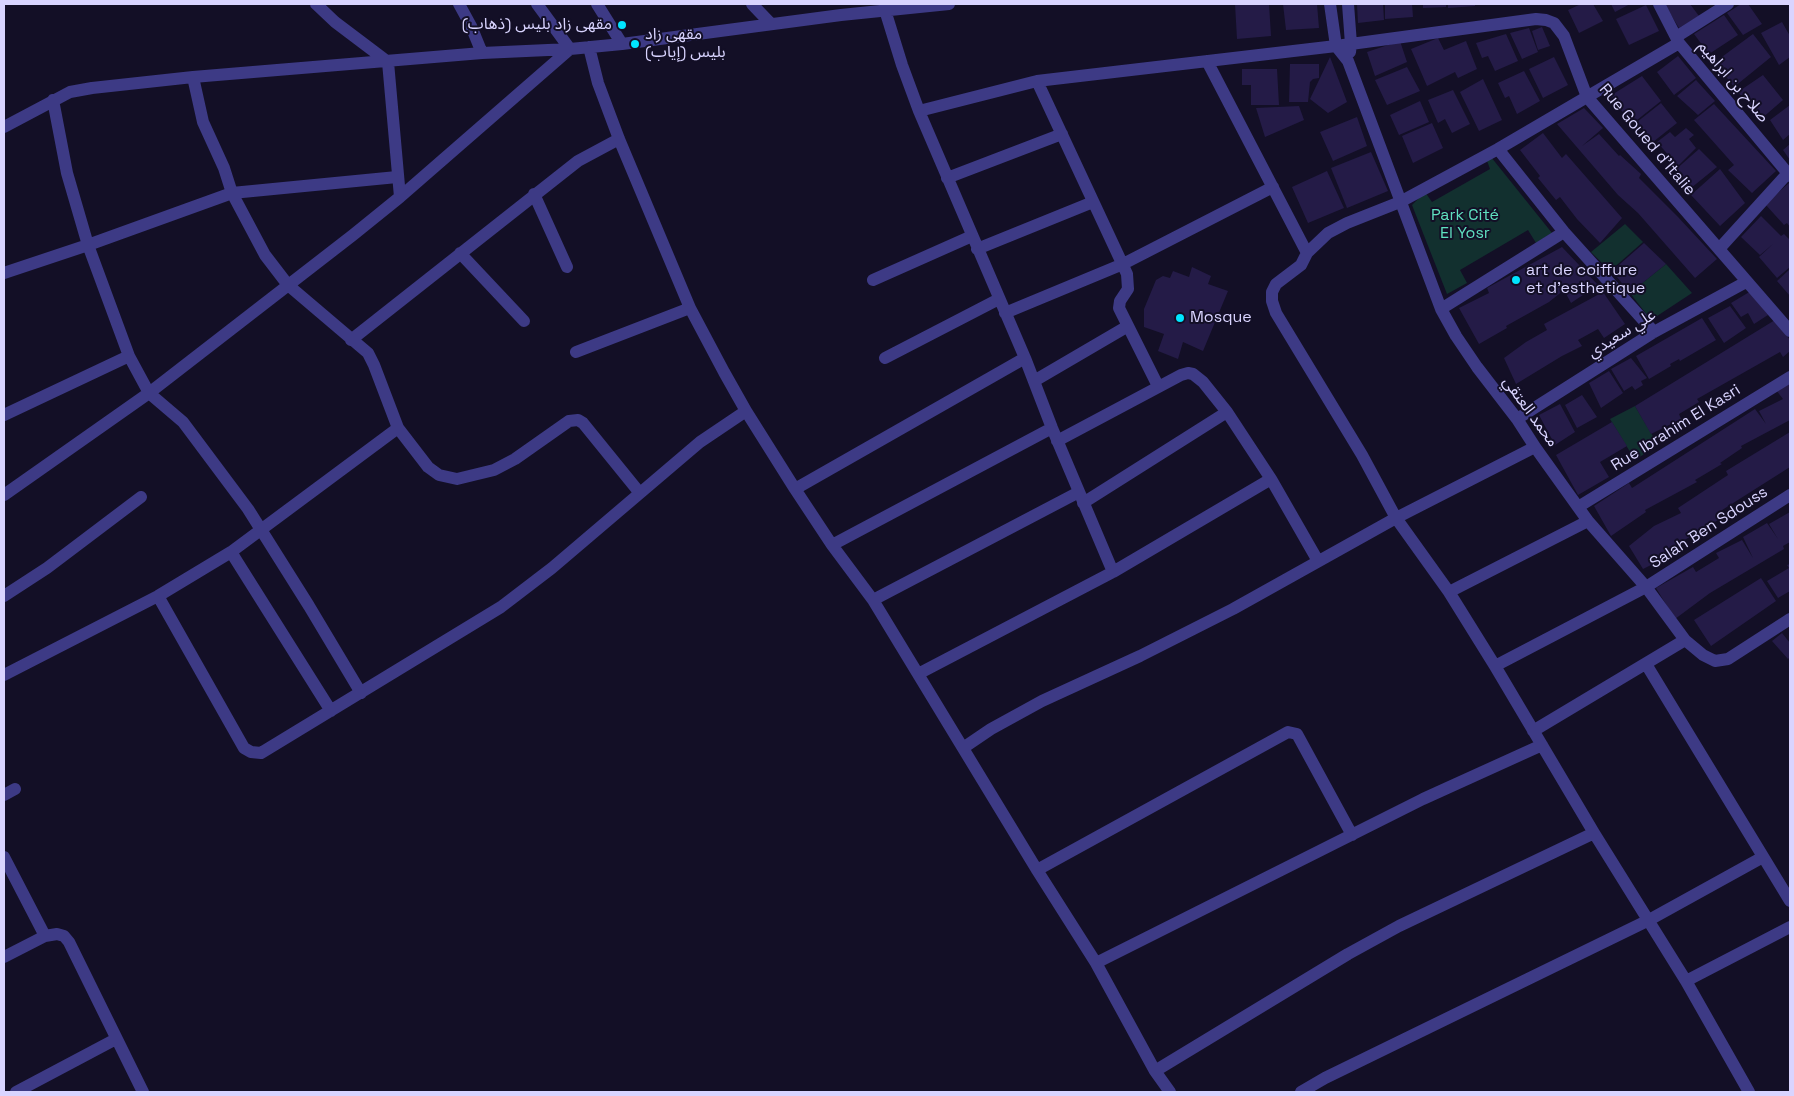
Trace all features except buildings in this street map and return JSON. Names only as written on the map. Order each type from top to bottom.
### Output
[{"type":"street","points":[[316,4],[335,22],[388,62],[400,197]]},
{"type":"street","points":[[459,4],[471,26],[482,53]]},
{"type":"street","points":[[537,4],[570,49]]},
{"type":"street","points":[[597,4],[622,44]]},
{"type":"street","points":[[752,4],[771,24]]},
{"type":"street","points":[[833,4],[841,15]]},
{"type":"street","points":[[4,127],[70,92],[92,88],[193,76],[622,44],[841,15],[944,4]]},
{"type":"street","name":"محمد العتقي","points":[[1330,4],[1336,46],[1348,62],[1441,309],[1476,367],[1517,418],[1535,447],[1588,521],[1646,588],[1686,640],[1702,655],[1715,661],[1728,659],[1790,619]]},
{"type":"street","name":"محمد العتقي","points":[[1348,4],[1351,44],[1348,62]]},
{"type":"street","name":"صلاح بن ابراهيم","points":[[1659,4],[1677,40],[1789,174]]},
{"type":"street","points":[[1728,4],[1677,40],[1498,149],[1400,202],[1328,233],[1308,253],[1301,265],[1276,284],[1272,292],[1272,301],[1276,313],[1362,455],[1396,518],[1450,592],[1594,833],[1650,920],[1749,1092]]},
{"type":"street","points":[[886,10],[902,65],[919,111],[1025,358],[1057,441],[1113,572]]},
{"type":"street","name":"Rue Goued d'Italie","points":[[919,111],[1037,81],[1336,46],[1536,19],[1546,20],[1554,23],[1564,36],[1587,96],[1790,331]]},
{"type":"street","points":[[589,47],[598,83],[619,140],[690,308],[746,411],[832,545],[873,600],[1037,870],[1096,963],[1155,1070],[1170,1092]]},
{"type":"street","points":[[4,495],[149,393],[400,197],[570,49]]},
{"type":"street","points":[[1207,61],[1308,253]]},
{"type":"street","points":[[193,76],[203,122],[224,168],[232,193],[265,255],[288,285],[368,353],[398,428],[428,467],[439,475],[457,479],[494,470],[515,459],[569,421],[578,420],[583,423],[639,492]]},
{"type":"street","points":[[1037,81],[1127,274],[1128,284],[1125,295],[1120,301],[1119,308],[1158,386]]},
{"type":"street","points":[[53,100],[67,173],[88,245],[128,356],[149,393],[183,422],[261,529],[360,693]]},
{"type":"street","points":[[947,178],[1062,134]]},
{"type":"street","points":[[351,340],[578,161],[619,140]]},
{"type":"street","points":[[1498,149],[1564,232],[1654,332]]},
{"type":"street","points":[[1719,249],[1789,174]]},
{"type":"street","points":[[4,273],[232,193],[397,176]]},
{"type":"street","points":[[1005,313],[1123,264],[1273,187]]},
{"type":"street","points":[[534,194],[568,267]]},
{"type":"street","points":[[977,249],[1093,202]]},
{"type":"street","points":[[1441,309],[1564,232]]},
{"type":"street","points":[[873,280],[972,236]]},
{"type":"street","points":[[460,253],[524,320]]},
{"type":"street","name":"علي سعيدي","points":[[1517,418],[1654,332],[1746,282]]},
{"type":"street","points":[[885,358],[1000,299]]},
{"type":"street","points":[[576,352],[690,308]]},
{"type":"street","points":[[1034,381],[1128,326]]},
{"type":"street","points":[[4,415],[128,356]]},
{"type":"street","points":[[796,489],[1025,358]]},
{"type":"street","points":[[1057,441],[1158,386],[1181,375],[1193,374],[1203,382],[1227,412],[1271,479],[1318,561]]},
{"type":"street","name":"Rue Ibrahim El Kasri","points":[[1578,507],[1790,377]]},
{"type":"street","points":[[158,596],[244,748],[251,752],[261,753],[501,607],[552,568],[700,442],[746,411]]},
{"type":"street","points":[[873,600],[1081,498],[1227,412]]},
{"type":"street","points":[[4,675],[158,596],[231,552],[398,428]]},
{"type":"street","points":[[832,545],[1052,428]]},
{"type":"street","points":[[963,748],[991,729],[1042,701],[1233,609],[1396,518],[1535,447]]},
{"type":"street","points":[[918,674],[1113,572],[1271,479]]},
{"type":"street","name":"Salah Ben Sdouss","points":[[1495,666],[1646,588],[1790,495]]},
{"type":"street","points":[[4,596],[47,568],[141,497]]},
{"type":"street","points":[[1450,592],[1588,521]]},
{"type":"street","points":[[231,552],[331,711]]},
{"type":"street","points":[[1533,731],[1686,640]]},
{"type":"street","points":[[1646,664],[1790,901]]},
{"type":"street","points":[[1037,870],[1288,732],[1297,734],[1352,835]]},
{"type":"street","points":[[1096,963],[1423,799],[1542,745]]},
{"type":"street","points":[[1155,1070],[1340,959],[1399,926],[1594,833]]},
{"type":"street","points":[[4,857],[45,936]]},
{"type":"street","points":[[1300,1092],[1325,1078],[1650,920],[1763,857]]},
{"type":"street","points":[[1686,981],[1790,926]]},
{"type":"street","points":[[4,957],[45,936],[57,934],[64,936],[69,942],[143,1092]]},
{"type":"street","points":[[16,1092],[116,1039]]},
{"type":"green space","name":"Park Cité El Yosr","points":[[1491,157],[1552,233],[1536,243],[1528,230],[1460,270],[1467,283],[1447,294],[1412,205],[1425,192],[1432,202],[1490,169],[1486,158]]},
{"type":"green space","points":[[1625,224],[1643,242],[1610,271],[1591,252]]},
{"type":"green space","points":[[1666,264],[1692,293],[1651,320],[1630,293]]},
{"type":"green space","points":[[1635,406],[1658,445],[1635,460],[1610,419]]},
{"type":"place","name":"مقهى زاد بليس (ذهاب)","points":[[622,25]]},
{"type":"place","name":"مقهى زاد بليس (إياب)","points":[[635,44]]},
{"type":"place","name":"art de coiffure et d'esthetique","points":[[1516,280]]},
{"type":"place","name":"Mosque","points":[[1180,318]]}]
